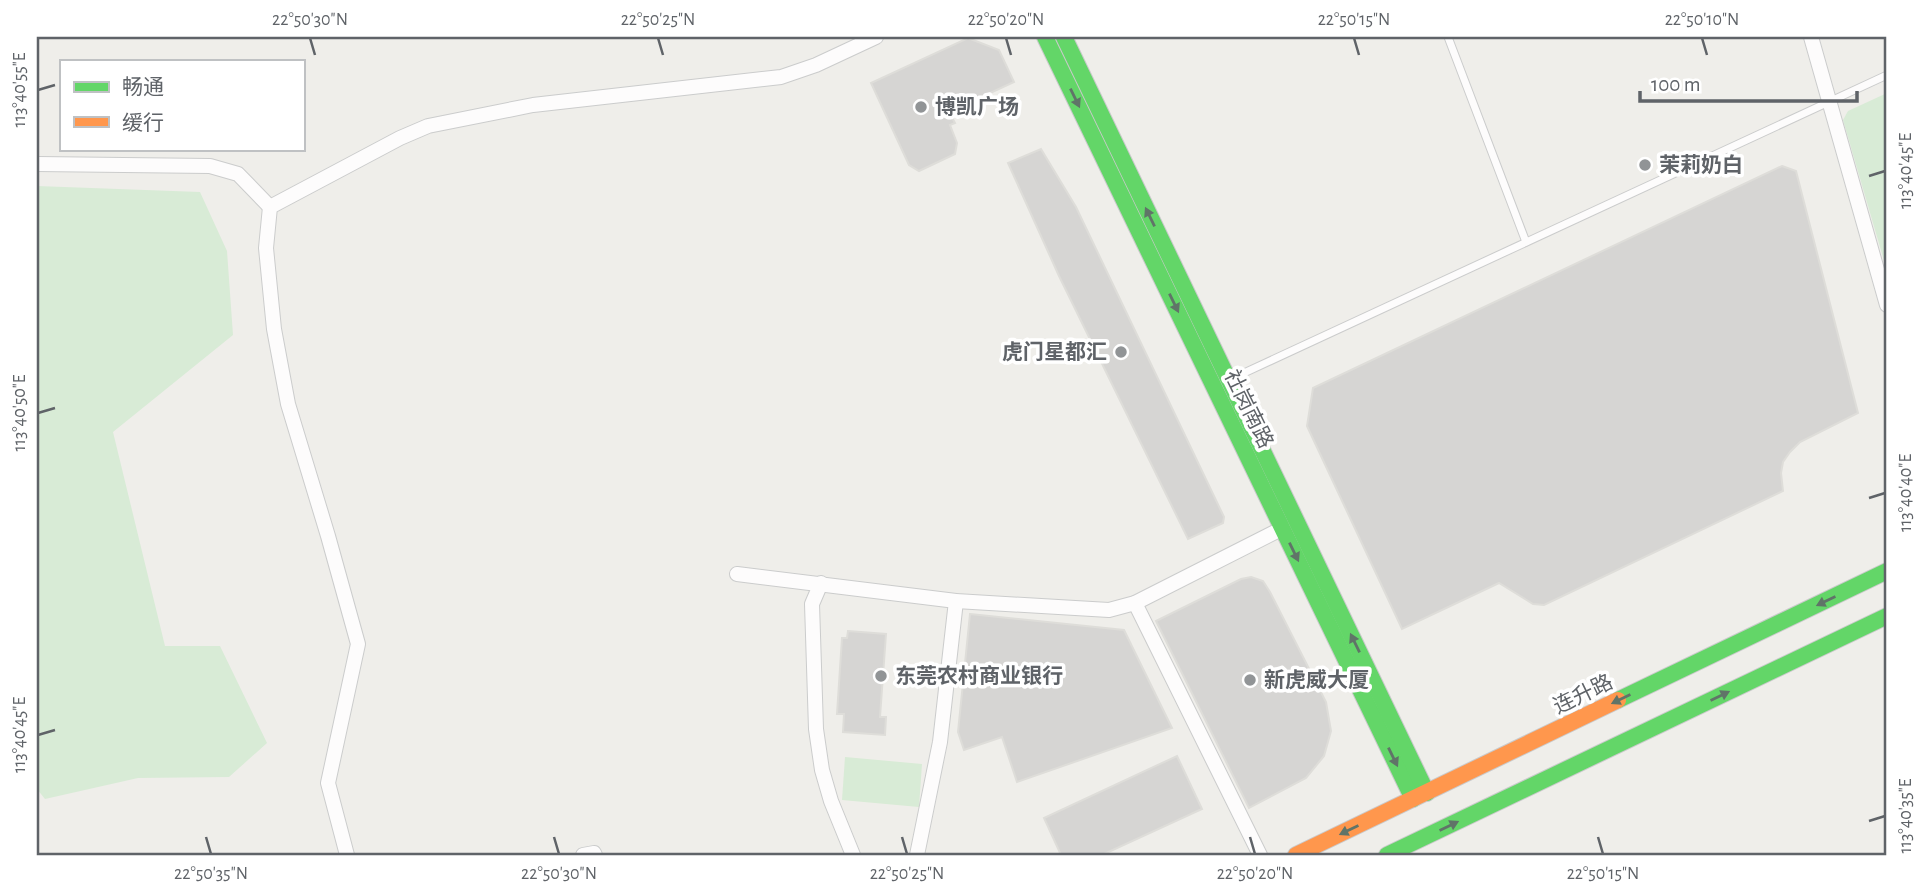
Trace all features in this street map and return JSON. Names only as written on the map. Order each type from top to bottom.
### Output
[{"type":"street","points":[[270,207],[428,126],[533,105],[781,77],[816,65],[876,37]]},
{"type":"street","name":"社岗南路","points":[[1045,37],[1222,383],[1283,528],[1420,796]]},
{"type":"street","name":"社岗南路","points":[[1064,37],[1222,383],[1420,796]]},
{"type":"street","points":[[1811,37],[1887,305]]},
{"type":"street","points":[[37,164],[210,166],[238,174],[270,207],[266,248],[274,329],[288,404],[358,644],[328,783],[348,855]]},
{"type":"street","points":[[737,574],[956,601],[1109,610],[1135,603],[1283,528]]},
{"type":"street","name":"连升路","points":[[1296,855],[1887,571]]},
{"type":"street","points":[[821,583],[812,604],[816,729],[822,769],[831,801],[853,855]]},
{"type":"street","points":[[917,855],[940,742],[956,601]]},
{"type":"street","points":[[1135,603],[1260,855]]},
{"type":"street","points":[[1387,855],[1887,616]]},
{"type":"street","points":[[583,855],[595,855]]},
{"type":"lane","points":[[1448,37],[1526,242]]},
{"type":"lane","points":[[1222,383],[1887,75]]},
{"type":"green space","points":[[1887,93],[1887,271],[1843,120],[1848,111]]},
{"type":"green space","points":[[37,186],[200,192],[227,251],[233,335],[113,432],[165,646],[220,646],[267,743],[229,777],[138,778],[45,799],[37,789]]},
{"type":"green space","points":[[845,757],[922,764],[919,807],[842,800]]},
{"type":"building","name":"博凯广场","points":[[968,38],[999,50],[1014,82],[949,112],[955,123],[950,125],[957,143],[955,154],[919,171],[909,165],[871,83]]},
{"type":"building","name":"虎门星都汇","points":[[1041,149],[1076,207],[1224,517],[1223,523],[1188,539],[1059,276],[1008,163]]},
{"type":"building","points":[[1782,166],[1796,171],[1858,413],[1800,442],[1790,452],[1783,462],[1781,473],[1783,491],[1544,605],[1533,604],[1499,583],[1402,629],[1307,426],[1313,388]]},
{"type":"building","name":"新虎威大厦","points":[[1251,577],[1263,581],[1270,592],[1326,702],[1331,731],[1324,756],[1306,778],[1249,808],[1156,621],[1241,579]]},
{"type":"building","points":[[970,614],[1124,630],[1172,728],[1017,782],[1002,737],[964,750],[958,732]]},
{"type":"building","points":[[848,631],[886,634],[880,717],[886,717],[885,735],[843,732],[844,714],[837,714],[842,638],[847,638]]},
{"type":"building","points":[[1177,756],[1202,809],[1102,855],[1061,855],[1044,818]]},
{"type":"traffic: fast","points":[[1045,37],[1413,799]]},
{"type":"traffic: fast","points":[[1064,37],[1427,793]]},
{"type":"traffic: fast","points":[[1618,700],[1887,571]]},
{"type":"traffic: fast","points":[[1387,855],[1887,616]]},
{"type":"traffic: slow","points":[[1296,855],[1618,700]]},
{"type":"place","name":"博凯广场","points":[[921,107]]},
{"type":"place","name":"茉莉奶白","points":[[1645,165]]},
{"type":"place","name":"虎门星都汇","points":[[1121,352]]},
{"type":"place","name":"东莞农村商业银行","points":[[881,676]]},
{"type":"place","name":"新虎威大厦","points":[[1250,680]]}]
